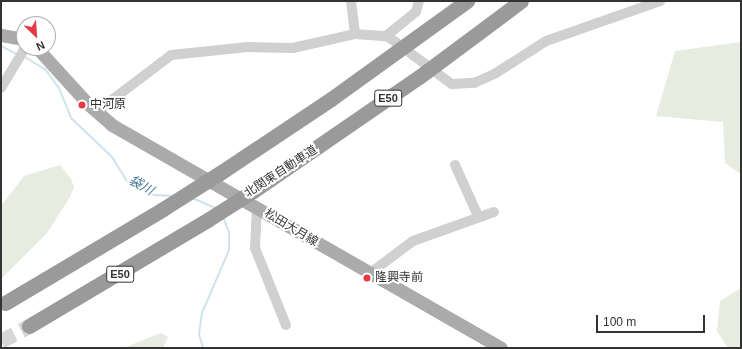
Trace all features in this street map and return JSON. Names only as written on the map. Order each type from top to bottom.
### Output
[{"type":"highway","name":"E50","points":[[5,303],[163,209],[220,172],[331,99],[467,1]]},
{"type":"highway","name":"北関東自動車道","points":[[30,326],[253,191],[413,81],[521,1]]},
{"type":"main road","points":[[2,35],[16,38]]},
{"type":"main road","name":"松田大月線","points":[[44,56],[96,112],[138,141],[257,207],[369,274],[502,348]]},
{"type":"street","points":[[351,1],[355,34]]},
{"type":"street","points":[[386,36],[416,12],[419,1]]},
{"type":"street","points":[[438,74],[452,84],[474,83],[496,73],[546,42],[660,1]]},
{"type":"street","points":[[96,112],[171,55],[248,47],[293,48],[355,34],[386,36],[396,42]]},
{"type":"street","points":[[410,53],[425,64]]},
{"type":"street","points":[[1,88],[20,56]]},
{"type":"street","points":[[454,165],[478,216]]},
{"type":"street","points":[[257,207],[255,248],[286,324]]},
{"type":"street","points":[[369,274],[407,244],[478,216],[494,212]]},
{"type":"shaded area","points":[[741,42],[741,174],[725,163],[723,122],[656,116],[675,51]]},
{"type":"shaded area","points":[[60,165],[71,179],[74,187],[70,197],[47,233],[1,279],[1,206],[24,176]]},
{"type":"shaded area","points":[[741,288],[741,348],[728,348],[717,331],[720,301]]},
{"type":"shaded area","points":[[161,333],[168,337],[163,348],[123,348]]},
{"type":"waterway","name":"袋川","points":[[1,46],[16,54]]},
{"type":"waterway","name":"袋川","points":[[23,56],[45,69],[59,88],[71,118],[112,157],[127,181],[155,195],[172,196]]},
{"type":"waterway","name":"袋川","points":[[192,198],[215,208]]},
{"type":"waterway","name":"袋川","points":[[203,348],[199,334],[202,313],[229,250],[229,232],[223,217]]},
{"type":"tunnel","points":[[1,341],[29,326]]},
{"type":"place","name":"中河原","points":[[82,105]]},
{"type":"place","name":"隆興寺前","points":[[367,278]]}]
